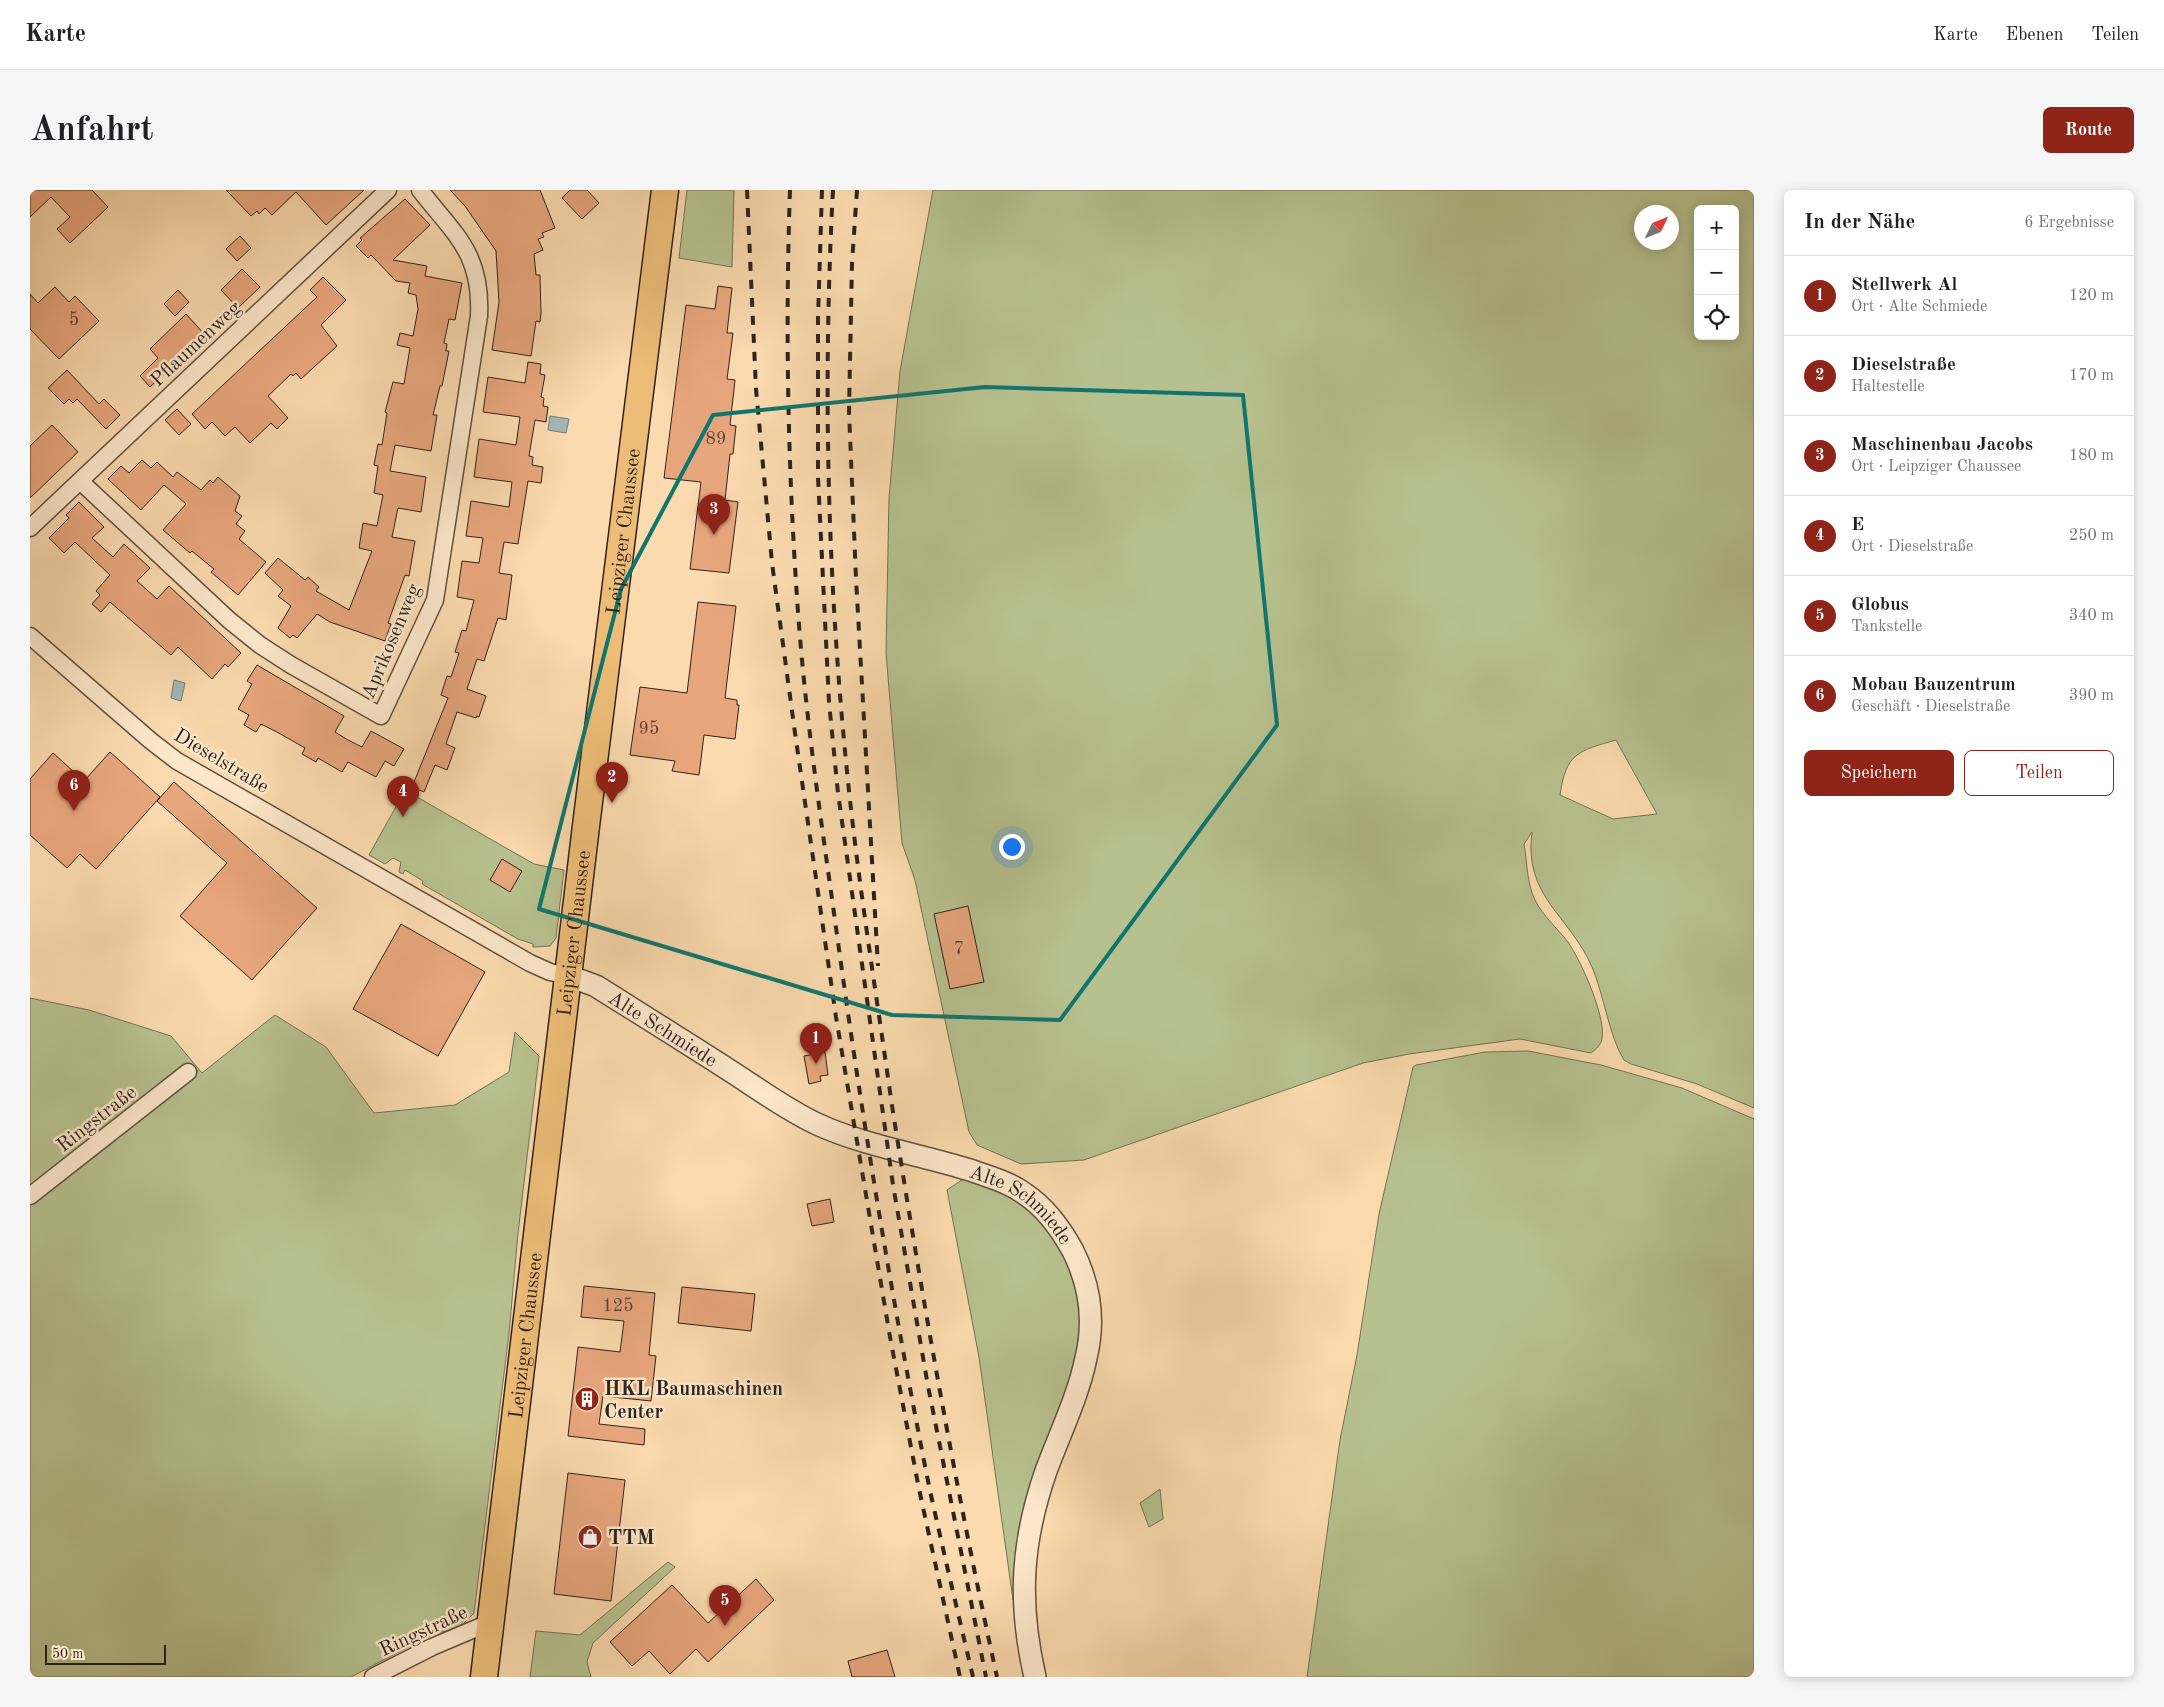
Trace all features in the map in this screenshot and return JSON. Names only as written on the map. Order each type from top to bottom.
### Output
[{"type":"main road","name":"Leipziger Chaussee","points":[[484,1677],[666,190]]},
{"type":"street","name":"Pflaumenweg","points":[[30,528],[388,190]]},
{"type":"street","name":"Aprikosenweg","points":[[80,481],[228,620],[260,645],[291,665],[381,716],[434,600],[479,316],[480,293],[470,255],[448,222],[420,190]]},
{"type":"street","name":"Dieselstraße","points":[[30,636],[151,741],[177,761],[530,963],[550,972],[569,976]]},
{"type":"street","name":"Alte Schmiede","points":[[569,976],[596,986],[798,1115],[843,1134],[953,1165],[1012,1186],[1027,1195],[1057,1225],[1073,1252],[1086,1282],[1091,1315],[1083,1370],[1076,1397],[1038,1497],[1026,1541],[1024,1619],[1035,1677]]},
{"type":"street","name":"Ringstraße","points":[[30,1196],[188,1072]]},
{"type":"street","name":"Ringstraße","points":[[373,1677],[432,1646],[491,1622]]},
{"type":"highlighted area","points":[[985,387],[1243,395],[1277,725],[1060,1020],[892,1015],[539,909],[621,589],[713,415]]},
{"type":"green space","points":[[687,190],[734,190],[732,267],[679,258]]},
{"type":"green space","points":[[933,190],[1754,190],[1754,1108],[1697,1084],[1631,1064],[1624,1060],[1614,1039],[1592,967],[1583,949],[1550,904],[1534,873],[1531,854],[1532,832],[1524,844],[1532,894],[1542,911],[1568,942],[1573,951],[1586,975],[1600,1017],[1602,1039],[1591,1053],[1520,1039],[1409,1054],[1363,1063],[1084,1160],[1021,1164],[977,1145],[969,1132],[915,880],[902,843],[886,653],[889,498],[900,371]],"holes":[[[1616,740],[1657,814],[1613,819],[1560,795],[1566,770],[1576,756],[1592,747]]]},
{"type":"green space","points":[[410,793],[534,864],[564,870],[556,938],[550,946],[533,947],[533,944],[518,939],[422,884],[423,881],[405,870],[403,874],[399,872],[401,862],[393,858],[385,864],[369,855],[403,794]]},
{"type":"green space","points":[[30,998],[89,1010],[171,1036],[202,1073],[275,1015],[326,1047],[374,1113],[455,1105],[509,1072],[515,1032],[539,1056],[518,1233],[509,1334],[474,1613],[459,1628],[433,1634],[351,1677],[30,1677],[30,1204],[198,1071],[191,1063],[30,1188]]},
{"type":"green space","points":[[1528,1051],[1601,1065],[1682,1088],[1754,1119],[1754,1677],[1307,1677],[1340,1440],[1357,1355],[1379,1214],[1413,1067],[1485,1052]]},
{"type":"green space","points":[[965,1178],[1004,1190],[1042,1219],[1071,1266],[1083,1321],[1073,1378],[1022,1519],[1013,1600],[979,1357],[947,1190]]},
{"type":"green space","points":[[1160,1489],[1163,1519],[1149,1527],[1140,1503]]},
{"type":"green space","points":[[668,1562],[675,1567],[593,1643],[587,1662],[591,1677],[530,1677],[536,1631],[580,1635]]},
{"type":"shaded area","points":[[550,416],[569,419],[566,433],[548,430]]},
{"type":"shaded area","points":[[174,680],[185,683],[181,701],[171,698]]},
{"type":"building","points":[[30,190],[92,190],[108,207],[70,243],[57,229],[70,217],[51,197],[30,217]]},
{"type":"building","points":[[226,190],[364,190],[326,225],[296,192],[272,215],[265,208],[259,214],[257,211],[251,216]]},
{"type":"building","points":[[450,190],[540,190],[555,228],[542,233],[544,237],[538,239],[543,250],[534,254],[536,275],[540,275],[541,313],[540,322],[536,321],[531,356],[492,350],[499,302],[496,251],[465,206]]},
{"type":"building","points":[[570,190],[587,190],[599,203],[582,219],[562,198]]},
{"type":"building","points":[[405,199],[430,225],[393,260],[427,266],[425,276],[462,283],[455,320],[449,319],[444,343],[447,344],[446,351],[449,351],[442,386],[440,386],[433,415],[437,415],[431,451],[395,445],[390,471],[426,477],[421,512],[398,508],[392,537],[415,541],[409,576],[405,575],[388,623],[391,624],[385,641],[330,622],[317,614],[297,638],[293,635],[290,638],[278,628],[291,606],[278,596],[283,590],[265,573],[278,558],[305,580],[308,577],[319,587],[316,591],[349,610],[372,551],[359,548],[363,523],[377,526],[383,495],[374,493],[378,466],[374,465],[378,444],[382,445],[387,413],[385,412],[393,382],[404,384],[410,348],[397,345],[400,333],[413,336],[418,309],[416,295],[408,293],[410,283],[396,281],[371,255],[368,258],[356,246],[362,240],[360,238]]},
{"type":"building","points":[[240,236],[251,248],[237,261],[226,249]]},
{"type":"building","points":[[242,269],[260,287],[238,308],[221,290]]},
{"type":"building","points":[[323,277],[346,300],[321,325],[337,346],[301,379],[296,373],[293,376],[291,374],[268,396],[288,418],[277,429],[271,423],[250,443],[235,427],[225,436],[212,422],[205,429],[192,414],[317,297],[310,290]]},
{"type":"building","points":[[718,286],[732,288],[727,333],[733,333],[727,379],[735,380],[730,425],[736,426],[733,454],[730,454],[725,500],[738,502],[729,573],[690,569],[701,482],[664,478],[686,305],[715,309]]},
{"type":"building","points":[[55,287],[69,302],[75,296],[99,321],[59,359],[30,329],[30,294],[38,303]]},
{"type":"building","points":[[178,290],[189,302],[175,316],[164,304]]},
{"type":"building","points":[[186,314],[206,336],[150,387],[140,376],[158,358],[150,349]]},
{"type":"building","points":[[528,362],[541,364],[540,374],[545,375],[541,397],[544,398],[543,406],[548,407],[546,422],[535,420],[529,456],[533,457],[532,465],[543,467],[541,483],[528,481],[518,544],[504,542],[499,573],[512,575],[506,620],[498,618],[484,661],[477,659],[467,689],[486,696],[479,717],[477,716],[476,718],[457,712],[446,744],[455,748],[447,770],[435,765],[424,792],[412,787],[448,698],[441,695],[447,676],[451,677],[459,653],[455,652],[462,630],[466,631],[474,600],[457,597],[462,561],[479,563],[483,538],[466,536],[471,501],[509,507],[512,482],[474,477],[479,439],[516,445],[520,417],[483,412],[488,377],[525,383]]},
{"type":"building","points":[[67,370],[99,404],[104,399],[120,415],[106,429],[77,399],[73,403],[69,399],[64,404],[48,388]]},
{"type":"building","points":[[177,409],[191,424],[179,435],[165,420]]},
{"type":"building","points":[[52,425],[78,452],[30,498],[30,446]]},
{"type":"building","points":[[142,460],[151,468],[157,462],[173,477],[177,472],[201,490],[210,480],[213,483],[218,477],[240,496],[235,511],[242,516],[236,524],[245,531],[239,539],[266,562],[238,595],[211,572],[214,569],[192,551],[190,553],[163,530],[186,504],[164,485],[141,510],[108,479],[121,466],[129,473]]},
{"type":"building","points":[[79,502],[104,527],[92,538],[113,557],[124,544],[150,568],[137,581],[157,599],[169,586],[241,653],[228,667],[225,664],[212,679],[178,647],[171,655],[110,602],[101,612],[92,604],[100,595],[96,591],[110,575],[75,542],[64,553],[49,538],[69,518],[66,515]]},
{"type":"building","points":[[698,602],[736,606],[725,698],[737,700],[737,705],[739,705],[735,739],[704,735],[699,775],[672,771],[675,761],[630,755],[640,687],[687,693]]},
{"type":"building","points":[[257,665],[344,716],[335,732],[348,740],[362,747],[371,731],[404,749],[394,766],[385,761],[376,777],[348,762],[342,772],[318,758],[316,762],[302,754],[305,748],[261,724],[256,732],[244,725],[249,715],[238,709],[252,684],[247,681]]},
{"type":"building","points":[[110,752],[160,797],[96,869],[80,854],[67,868],[30,835],[30,779],[53,753],[84,781]]},
{"type":"building","points":[[174,782],[317,908],[252,980],[180,916],[227,863],[157,801]]},
{"type":"building","points":[[502,859],[522,871],[510,892],[490,880]]},
{"type":"building","points":[[968,906],[984,982],[950,989],[934,914]]},
{"type":"building","points":[[401,924],[485,972],[438,1056],[353,1009]]},
{"type":"building","points":[[825,1052],[828,1075],[820,1076],[821,1081],[809,1084],[804,1056]]},
{"type":"building","points":[[830,1199],[834,1222],[812,1226],[807,1204]]},
{"type":"building","name":"HKL Baumaschinen Center","points":[[584,1286],[655,1293],[649,1355],[656,1356],[651,1401],[603,1396],[599,1424],[645,1429],[644,1445],[568,1436],[578,1347],[620,1352],[624,1321],[581,1317]]},
{"type":"building","points":[[682,1287],[755,1294],[751,1331],[678,1323]]},
{"type":"building","name":"TTM","points":[[568,1473],[625,1480],[611,1601],[554,1594]]},
{"type":"building","points":[[756,1579],[774,1600],[708,1662],[696,1649],[670,1674],[649,1651],[632,1666],[610,1642],[672,1585],[708,1623]]},
{"type":"building","points":[[887,1650],[895,1677],[852,1677],[848,1661]]},
{"type":"railway","points":[[747,190],[756,389],[772,563],[795,733],[836,1017],[890,1337],[919,1489],[960,1677]]},
{"type":"railway","points":[[790,190],[788,296],[790,454],[798,612],[810,736],[868,1147],[891,1283],[929,1486],[973,1677]]},
{"type":"railway","points":[[822,190],[818,318],[818,477],[829,702],[838,793],[893,1185],[928,1386],[986,1677]]},
{"type":"railway","points":[[833,190],[828,343],[829,495],[837,648],[850,800],[864,912],[914,1244],[953,1461],[997,1677]]},
{"type":"railway","points":[[857,190],[852,263],[849,411],[856,579],[878,966]]},
{"type":"place","name":"Maschinenbau Jacobs","points":[[714,535]]},
{"type":"place","name":"Dieselstraße","points":[[612,803]]},
{"type":"place","name":"Mobau Bauzentrum","points":[[74,811]]},
{"type":"place","name":"E","points":[[403,817]]},
{"type":"place","name":"Stellwerk Al","points":[[816,1064]]},
{"type":"place","name":"HKL Baumaschinen Center","points":[[587,1399]]},
{"type":"place","name":"TTM","points":[[590,1537]]},
{"type":"place","name":"Globus","points":[[725,1626]]}]
